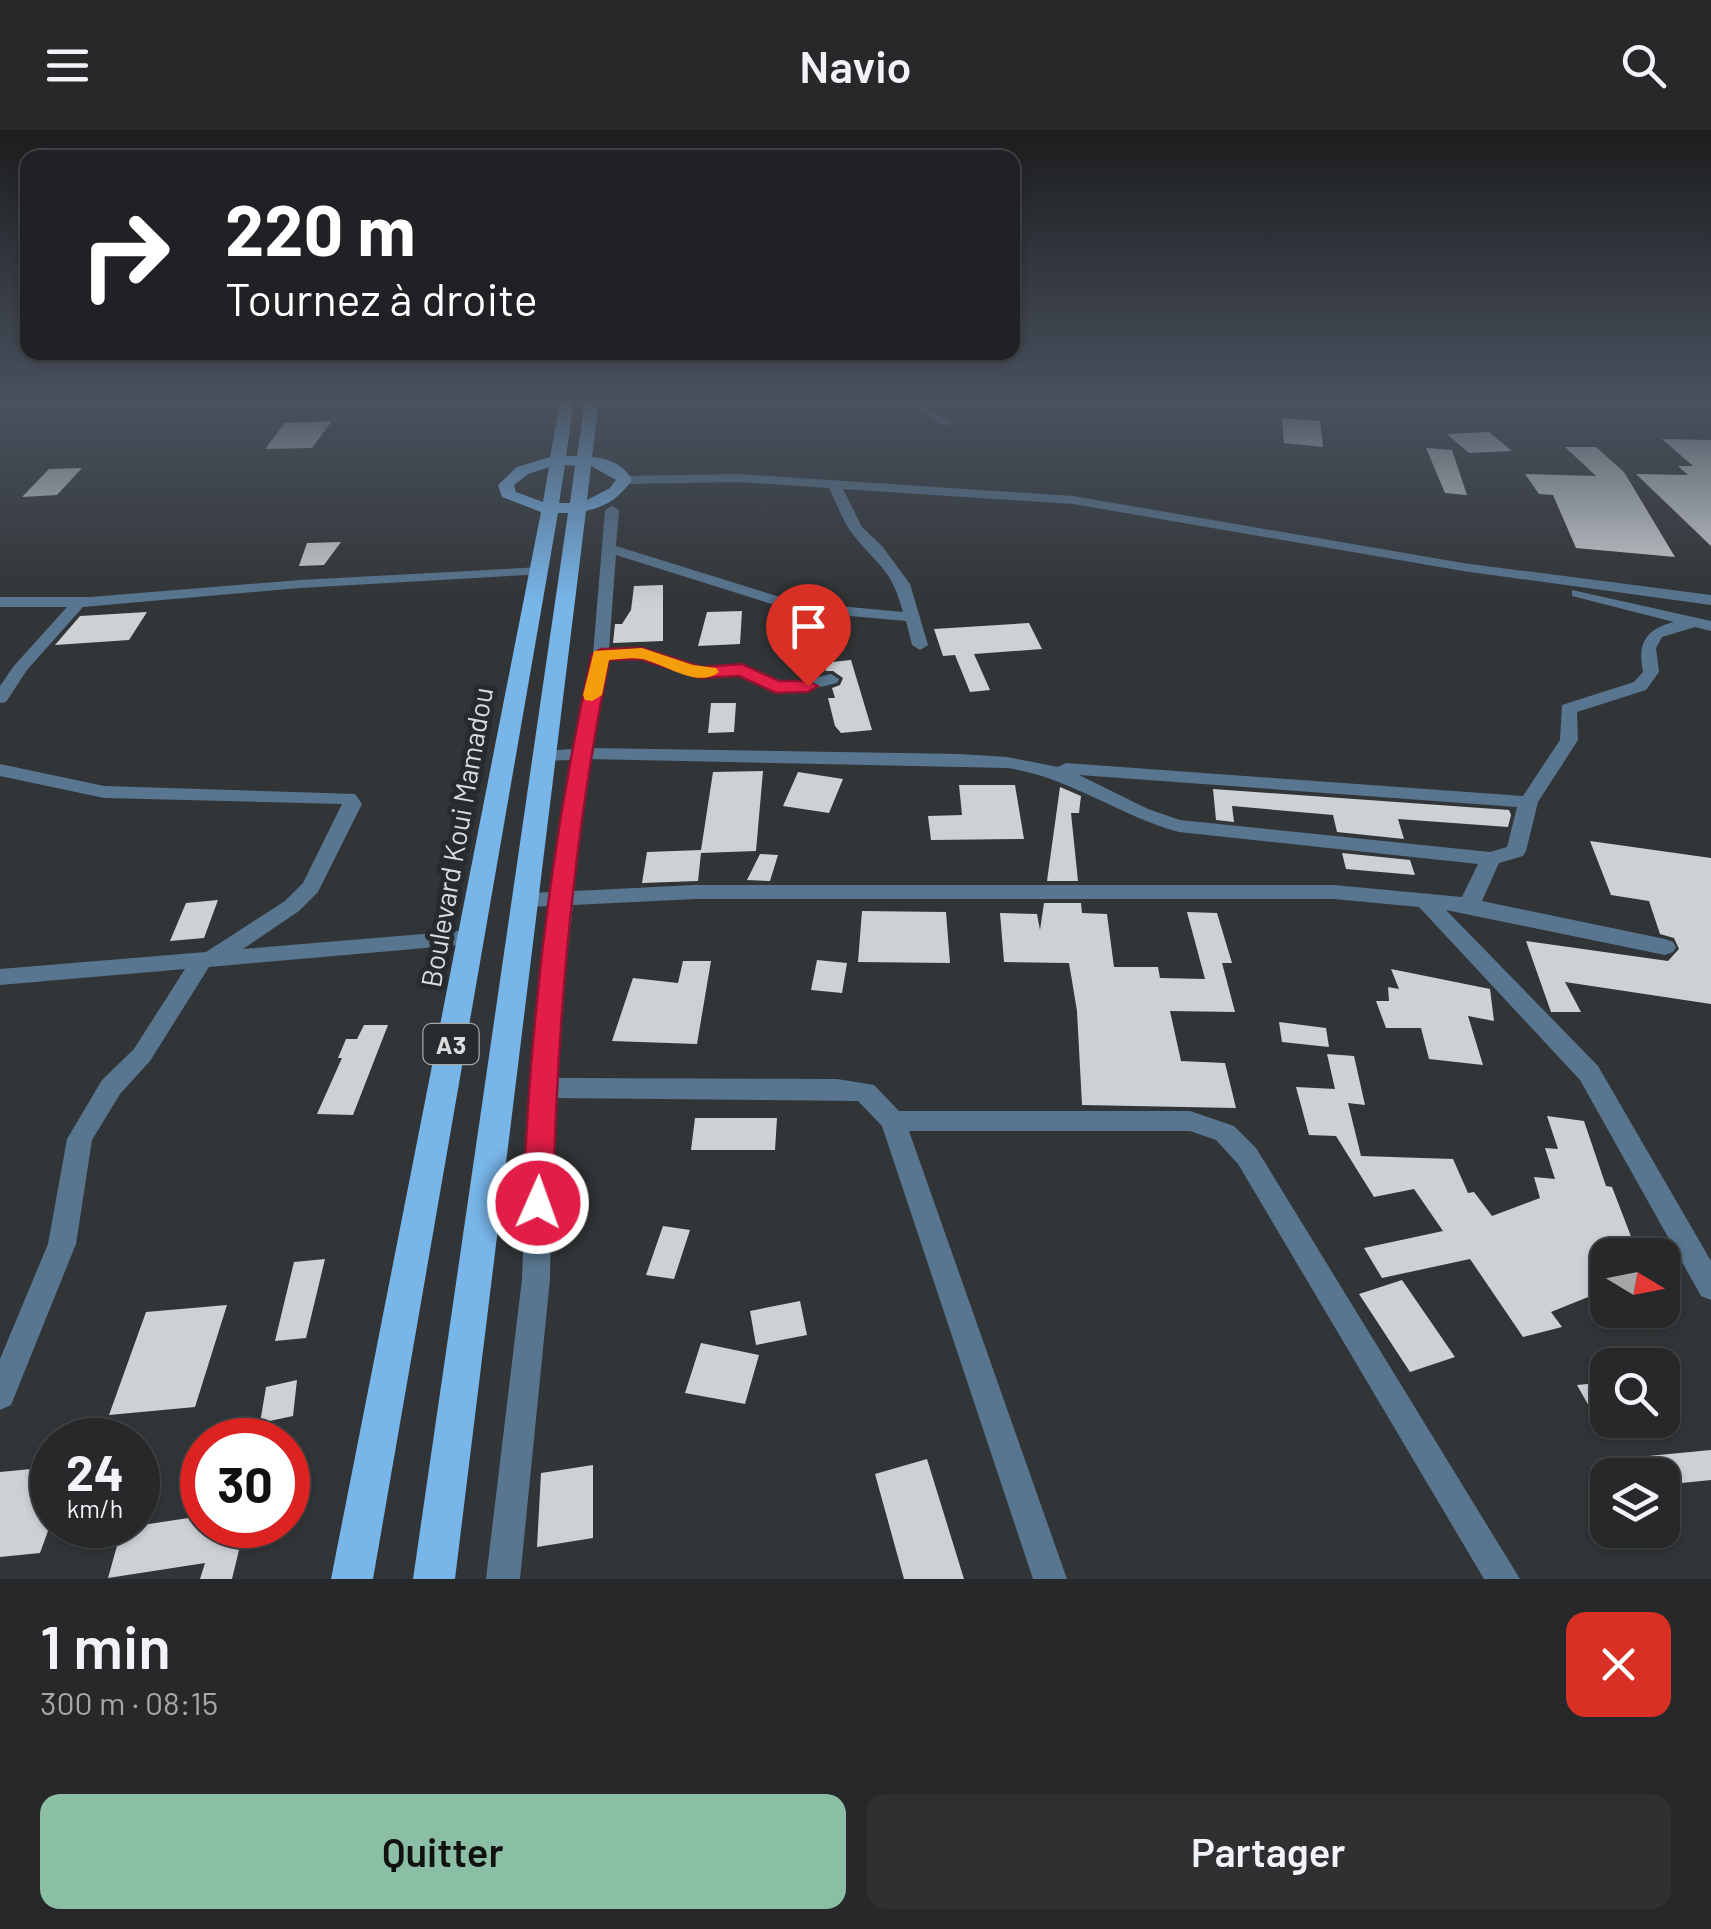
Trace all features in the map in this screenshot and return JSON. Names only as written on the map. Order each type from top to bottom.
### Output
[{"type":"main road","points":[[528,469],[506,486],[508,494],[516,500],[564,507],[611,495],[624,480],[615,469]]},
{"type":"main road","name":"Boulevard Koui Mamadou","points":[[434,1579],[544,756],[564,507],[559,469]]},
{"type":"main road","name":"Boulevard Koui Mamadou","points":[[352,1579],[540,571],[581,469]]},
{"type":"street","points":[[624,480],[738,478],[1073,500],[1463,567],[1711,600]]},
{"type":"street","points":[[834,484],[856,529],[902,584],[920,645]]},
{"type":"street","points":[[503,1579],[536,1279],[542,1088],[561,898],[580,754],[601,654],[612,510]]},
{"type":"street","points":[[609,548],[794,606],[912,617]]},
{"type":"street","points":[[1463,567],[1704,624]]},
{"type":"street","points":[[0,602],[79,602],[300,584],[540,571]]},
{"type":"street","points":[[0,698],[21,667],[79,602]]},
{"type":"street","points":[[1032,766],[1082,781],[1160,822],[1179,826],[1491,859],[1516,852],[1528,802],[1568,740],[1568,709],[1648,680],[1651,672],[1646,654],[1652,639],[1664,628],[1704,624]]},
{"type":"street","points":[[601,654],[642,653],[700,672],[750,671],[776,687],[790,689],[831,679]]},
{"type":"street","points":[[544,756],[620,751],[848,760],[917,758],[1528,802]]},
{"type":"street","points":[[0,770],[104,792],[348,798],[352,804],[311,887],[292,906],[207,959],[142,1055],[111,1087],[80,1139],[62,1244],[0,1394]]},
{"type":"street","points":[[1469,905],[1491,859]]},
{"type":"street","points":[[522,900],[695,892],[1222,890],[1423,899],[1469,905],[1665,947]]},
{"type":"street","points":[[1423,899],[1589,1072],[1711,1287]]},
{"type":"street","points":[[0,977],[471,936]]},
{"type":"street","points":[[542,1088],[865,1092],[893,1122],[1050,1579]]},
{"type":"street","points":[[893,1122],[1190,1121],[1225,1133],[1247,1156],[1503,1579]]},
{"type":"building","points":[[49,469],[81,469],[57,495],[22,497]]},
{"type":"building","points":[[1435,469],[1458,469],[1467,495],[1445,493]]},
{"type":"building","points":[[1588,469],[1620,469],[1624,472],[1675,557],[1576,548],[1553,495],[1539,494],[1525,474],[1596,476]]},
{"type":"building","points":[[1681,469],[1711,469],[1711,546],[1636,474],[1688,475]]},
{"type":"building","points":[[341,542],[324,565],[299,566],[307,543]]},
{"type":"building","points":[[663,585],[663,641],[613,643],[615,624],[622,624],[631,610],[634,586]]},
{"type":"building","points":[[742,611],[740,644],[698,646],[707,612]]},
{"type":"building","points":[[147,612],[129,640],[55,645],[80,616]]},
{"type":"building","points":[[1029,623],[1042,649],[974,654],[990,690],[970,692],[955,655],[943,656],[934,629]]},
{"type":"building","points":[[851,660],[872,730],[841,733],[835,726],[828,698],[835,698],[832,688],[840,685],[843,678],[826,671],[823,663]]},
{"type":"building","points":[[711,703],[736,703],[734,732],[708,733]]},
{"type":"building","points":[[763,771],[756,851],[701,853],[698,881],[642,883],[647,852],[701,850],[713,772]]},
{"type":"building","points":[[798,772],[843,779],[829,813],[783,806]]},
{"type":"building","points":[[959,785],[1015,785],[1024,839],[931,840],[928,816],[962,815]]},
{"type":"building","points":[[1060,787],[1081,796],[1079,813],[1071,813],[1078,881],[1047,881]]},
{"type":"building","points":[[1213,789],[1509,810],[1511,815],[1508,827],[1398,819],[1404,839],[1337,832],[1333,815],[1232,806],[1234,822],[1216,820]]},
{"type":"building","points":[[1590,841],[1711,858],[1711,1004],[1565,982],[1581,1012],[1551,1012],[1526,941],[1668,961],[1679,949],[1674,938],[1660,934],[1649,901],[1611,895]]},
{"type":"building","points":[[1342,853],[1410,860],[1415,875],[1346,869]]},
{"type":"building","points":[[760,854],[778,855],[770,881],[747,880]]},
{"type":"building","points":[[218,900],[204,938],[170,941],[186,903]]},
{"type":"building","points":[[1044,903],[1081,903],[1082,913],[1107,914],[1114,967],[1158,967],[1160,978],[1205,979],[1187,912],[1217,913],[1232,963],[1222,963],[1235,1012],[1170,1011],[1181,1061],[1225,1063],[1236,1108],[1082,1105],[1077,1011],[1069,963],[1004,962],[1000,913],[1037,914],[1040,930]]},
{"type":"building","points":[[862,911],[946,912],[950,963],[858,962]]},
{"type":"building","points":[[817,960],[847,963],[842,993],[811,990]]},
{"type":"building","points":[[683,961],[711,961],[697,1044],[612,1041],[633,978],[678,983]]},
{"type":"building","points":[[1391,969],[1490,989],[1494,1021],[1468,1016],[1483,1065],[1429,1059],[1421,1028],[1386,1028],[1376,1001],[1389,1001],[1388,987],[1399,989]]},
{"type":"building","points":[[1279,1022],[1326,1028],[1329,1047],[1282,1042]]},
{"type":"building","points":[[364,1025],[388,1025],[353,1115],[317,1114],[342,1058],[338,1058],[346,1039],[357,1039]]},
{"type":"building","points":[[1327,1054],[1354,1056],[1365,1105],[1348,1103],[1361,1156],[1453,1159],[1468,1193],[1474,1192],[1492,1216],[1540,1198],[1534,1177],[1555,1179],[1545,1148],[1558,1149],[1547,1116],[1584,1121],[1606,1186],[1612,1187],[1632,1238],[1590,1238],[1590,1296],[1551,1312],[1562,1327],[1523,1337],[1470,1259],[1382,1278],[1364,1248],[1443,1231],[1414,1189],[1374,1197],[1336,1136],[1309,1135],[1296,1087],[1335,1089]]},
{"type":"building","points":[[695,1118],[777,1118],[775,1150],[691,1150]]},
{"type":"building","points":[[663,1226],[690,1230],[674,1279],[646,1275]]},
{"type":"building","points":[[325,1259],[306,1338],[275,1341],[294,1262]]},
{"type":"building","points":[[1402,1280],[1455,1357],[1410,1372],[1359,1294]]},
{"type":"building","points":[[800,1301],[807,1335],[756,1345],[750,1311]]},
{"type":"building","points":[[227,1305],[195,1407],[109,1415],[146,1312]]},
{"type":"building","points":[[701,1343],[759,1355],[745,1404],[685,1393]]},
{"type":"building","points":[[297,1380],[293,1416],[261,1418],[266,1387]]},
{"type":"building","points":[[1590,1384],[1590,1408],[1577,1385]]},
{"type":"building","points":[[1711,1450],[1711,1480],[1680,1483],[1680,1458],[1627,1458]]},
{"type":"building","points":[[927,1459],[964,1579],[904,1579],[875,1474]]},
{"type":"building","points":[[593,1465],[593,1538],[537,1547],[541,1473]]},
{"type":"building","points":[[30,1469],[30,1548],[42,1548],[40,1553],[0,1557],[0,1472]]},
{"type":"building","points":[[180,1519],[180,1548],[239,1548],[232,1579],[200,1579],[205,1563],[108,1578],[116,1548],[160,1548],[160,1522]]},
{"type":"slow traffic","points":[[592,695],[601,654],[642,653],[690,670],[709,672]]},
{"type":"route","points":[[538,1203],[542,1088],[561,898],[580,754],[601,654],[642,653],[700,672],[750,671],[776,687],[808,686]]}]
